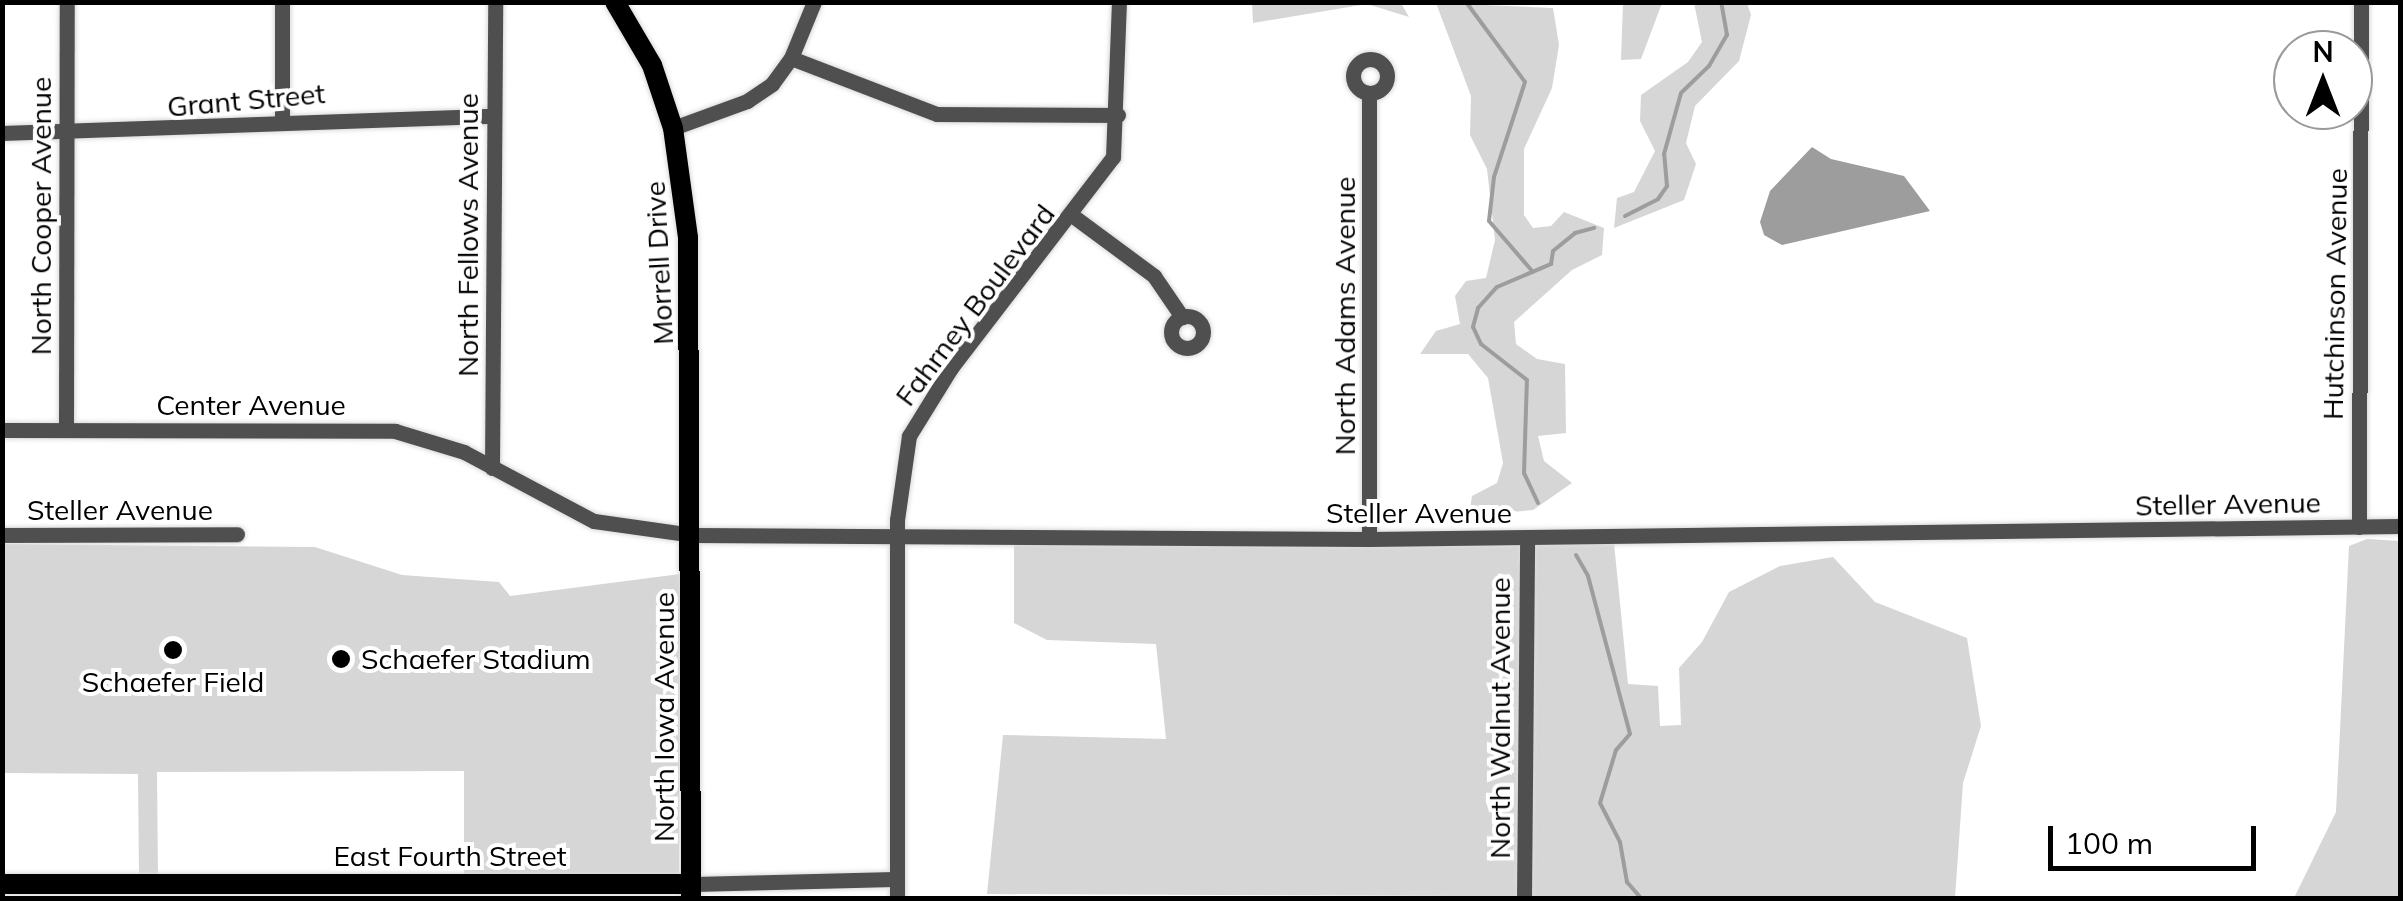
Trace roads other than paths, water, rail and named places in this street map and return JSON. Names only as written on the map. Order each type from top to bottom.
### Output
[{"type":"main road","name":"Morrell Drive","points":[[615,2],[652,65],[673,128],[688,238],[692,535]]},
{"type":"main road","name":"North Iowa Avenue","points":[[691,891],[692,535]]},
{"type":"main road","name":"East Fourth Street","points":[[2,884],[62,891],[691,891]]},
{"type":"street","name":"North Cooper Avenue","points":[[66,2],[66,429]]},
{"type":"street","points":[[282,2],[282,122]]},
{"type":"street","name":"North Fellows Avenue","points":[[492,468],[495,2]]},
{"type":"street","points":[[673,128],[747,101],[791,58],[814,2]]},
{"type":"street","name":"Fahrney Boulevard","points":[[897,898],[897,535],[909,436],[951,368],[1073,216],[1113,157],[1118,114],[1119,2]]},
{"type":"street","name":"Hutchinson Avenue","points":[[2359,527],[2361,2]]},
{"type":"street","points":[[791,58],[937,114],[1118,114]]},
{"type":"street","name":"North Adams Avenue","points":[[1369,539],[1370,92]]},
{"type":"street","name":"Grant Street","points":[[2,133],[493,116]]},
{"type":"street","points":[[1073,216],[1154,276],[1182,316]]},
{"type":"street","name":"Center Avenue","points":[[2,430],[395,432],[438,441],[492,468]]},
{"type":"street","name":"Steller Avenue","points":[[492,468],[594,521],[692,535],[1369,539],[2400,526]]},
{"type":"street","name":"Steller Avenue","points":[[2,535],[237,534]]},
{"type":"street","name":"North Walnut Avenue","points":[[1524,898],[1527,537]]},
{"type":"street","name":"East Fourth Street","points":[[691,891],[897,878]]},
{"type":"waterway","points":[[1466,2],[1525,82],[1494,177],[1489,221],[1533,272]]},
{"type":"waterway","points":[[1625,216],[1658,199],[1667,186],[1664,154],[1681,93],[1709,66],[1727,35],[1721,2]]},
{"type":"waterway","points":[[1538,503],[1524,473],[1527,380],[1481,344],[1473,327],[1478,308],[1497,287],[1551,264],[1553,251],[1575,233],[1594,228]]},
{"type":"waterway","points":[[1576,555],[1588,576],[1630,734],[1616,750],[1600,803],[1620,842],[1627,882],[1641,898]]},
{"type":"place","name":"Schaefer Field","points":[[173,650]]},
{"type":"place","name":"Schaefer Stadium","points":[[341,659]]}]
